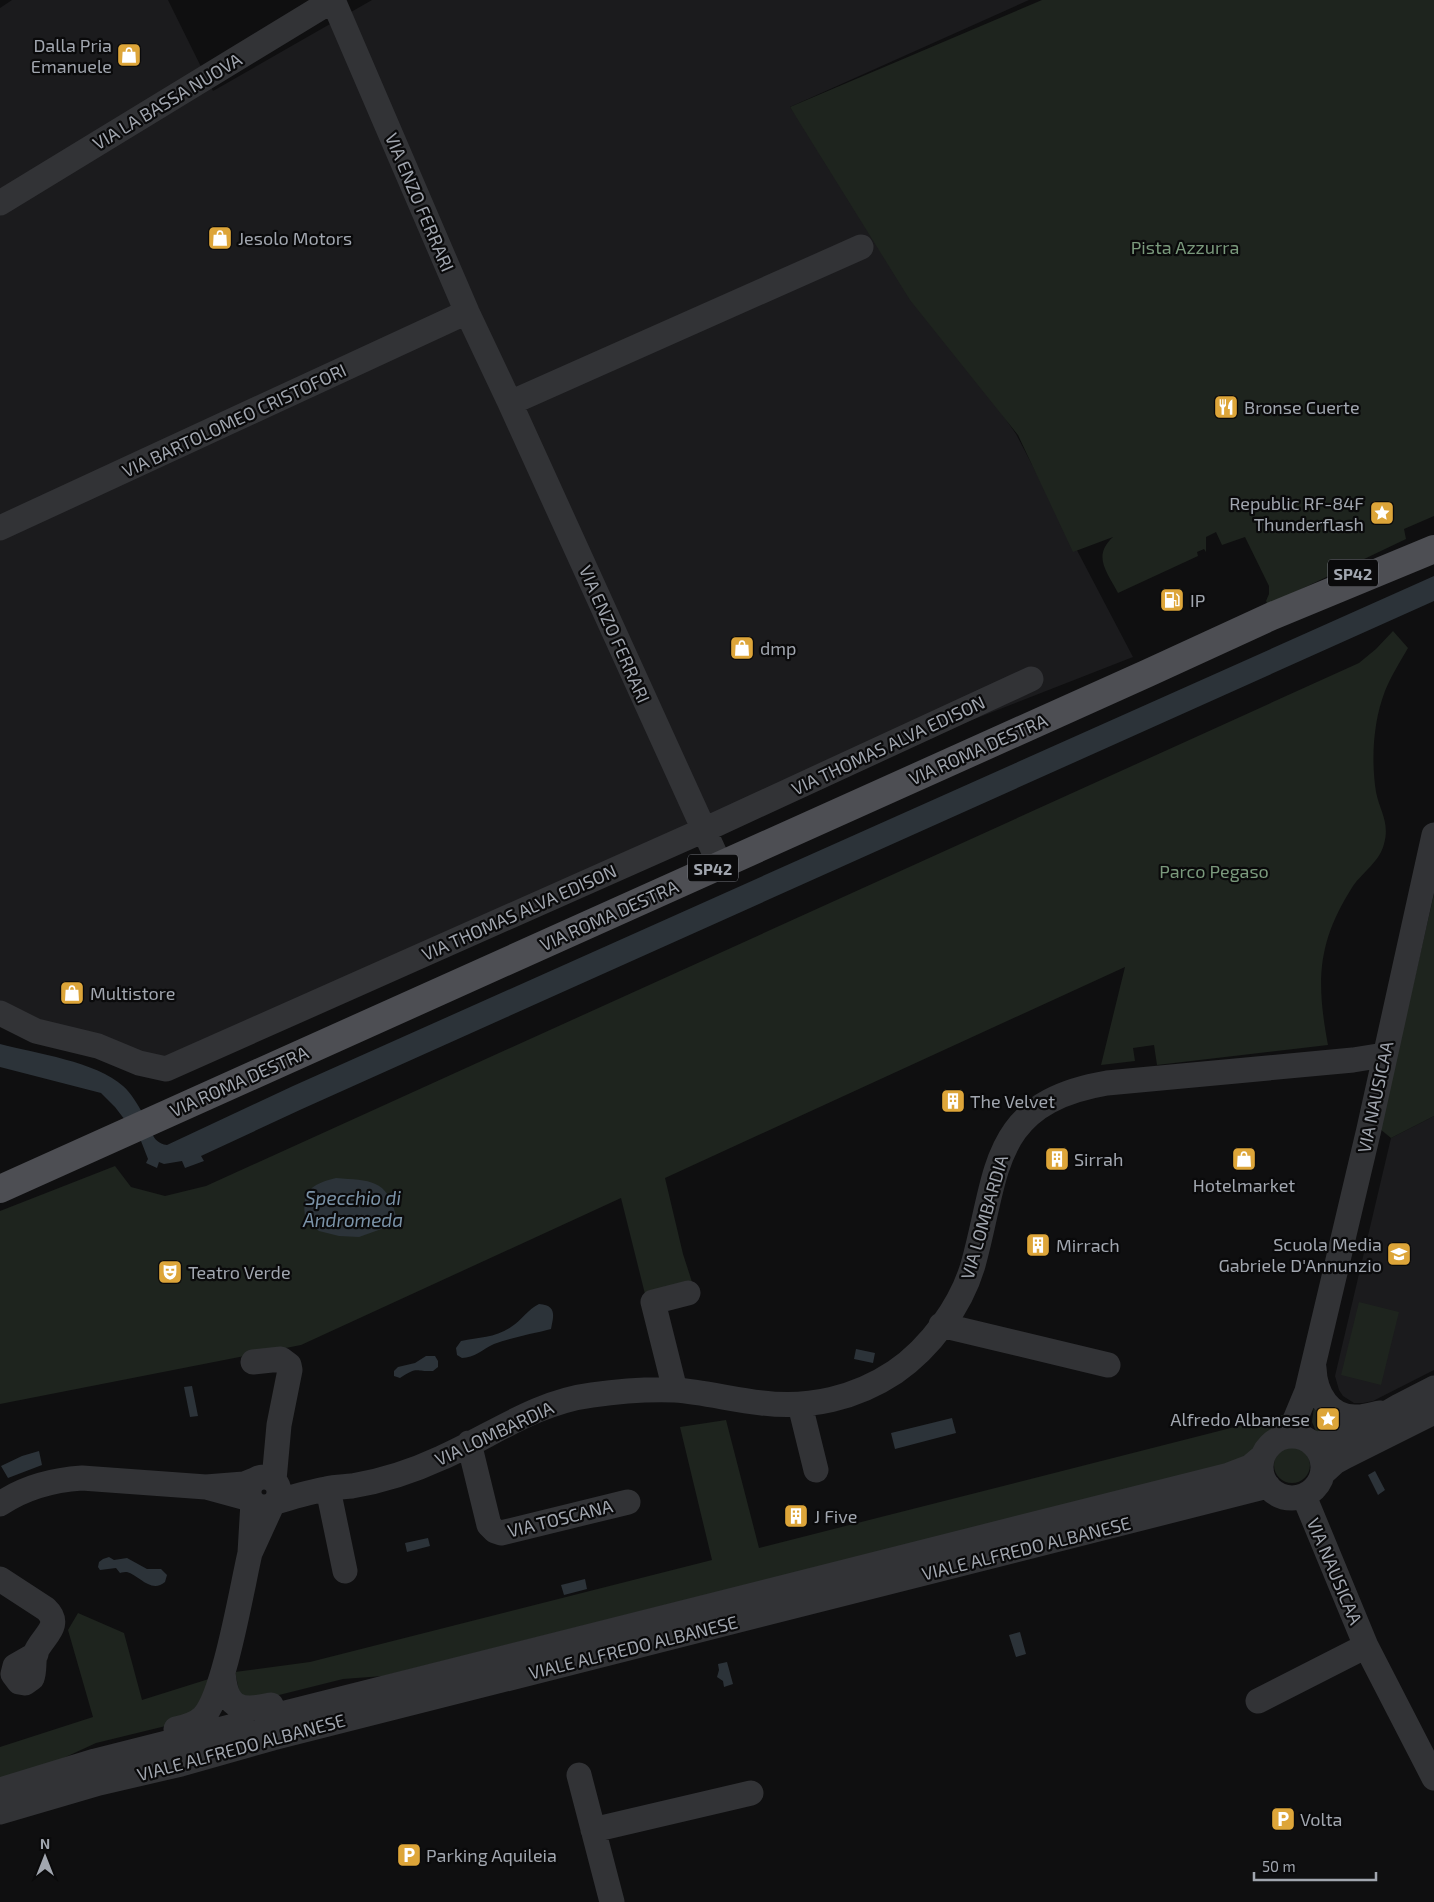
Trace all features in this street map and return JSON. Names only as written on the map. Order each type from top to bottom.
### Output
[{"type":"main road","name":"VIA ROMA DESTRA","points":[[1272,616],[1434,532]]},
{"type":"main road","name":"VIA ROMA DESTRA","points":[[0,1189],[1272,616],[1434,549]]},
{"type":"street","name":"VIA LA BASSA NUOVA","points":[[0,202],[333,0]]},
{"type":"street","name":"VIA ENZO FERRARI","points":[[333,0],[467,312],[720,865]]},
{"type":"street","points":[[510,403],[861,247]]},
{"type":"street","name":"VIA BARTOLOMEO CRISTOFORI","points":[[0,528],[467,312]]},
{"type":"street","name":"VIA THOMAS ALVA EDISON","points":[[0,1013],[36,1030],[98,1046],[139,1063],[166,1069],[704,830],[1032,679]]},
{"type":"street","name":"VIA NAUSICAA","points":[[1283,1437],[1292,1426],[1307,1391],[1434,835]]},
{"type":"street","name":"VIA LOMBARDIA","points":[[0,1504],[21,1492],[64,1479],[82,1478],[206,1487],[244,1484],[265,1491],[351,1486],[398,1474],[441,1458],[516,1419],[555,1404],[588,1395],[675,1390],[766,1404],[800,1404],[841,1398],[878,1382],[912,1358],[926,1345],[941,1325],[956,1303],[973,1266],[1000,1155],[1019,1126],[1040,1108],[1073,1091],[1107,1083],[1354,1060],[1382,1067]]},
{"type":"street","points":[[675,1390],[653,1302],[688,1293]]},
{"type":"street","points":[[941,1325],[1108,1365]]},
{"type":"street","points":[[95,1761],[118,1744],[189,1726],[204,1717],[214,1701],[223,1672],[250,1553],[254,1514],[265,1491],[289,1379],[288,1365],[282,1359],[253,1362]]},
{"type":"street","name":"VIA NAUSICAA","points":[[1314,1359],[1317,1389],[1324,1401],[1337,1413],[1358,1417],[1390,1411]]},
{"type":"street","points":[[1312,1444],[1348,1436],[1434,1388]]},
{"type":"street","name":"VIA NAUSICAA","points":[[1307,1391],[1307,1421],[1312,1444]]},
{"type":"street","points":[[800,1404],[816,1470]]},
{"type":"street","points":[[1323,1473],[1320,1454],[1312,1444],[1295,1436],[1283,1437],[1268,1447],[1261,1465],[1262,1475],[1272,1491],[1287,1498],[1304,1496],[1313,1491],[1323,1473],[1334,1462],[1434,1412]]},
{"type":"street","name":"VIA TOSCANA","points":[[469,1443],[489,1525],[495,1531],[501,1533],[628,1502]]},
{"type":"street","name":"VIALE ALFREDO ALBANESE","points":[[0,1790],[95,1761],[1229,1476],[1250,1467],[1263,1456]]},
{"type":"street","name":"VIALE ALFREDO ALBANESE","points":[[0,1812],[99,1783],[181,1764],[273,1738],[1268,1486]]},
{"type":"street","points":[[328,1488],[345,1571]]},
{"type":"street","name":"VIA NAUSICAA","points":[[1304,1496],[1366,1646],[1434,1778]]},
{"type":"street","points":[[0,1579],[52,1615],[54,1621],[52,1627],[36,1654]]},
{"type":"street","name":"VIA NAUSICAA","points":[[1258,1701],[1366,1646]]},
{"type":"street","points":[[223,1672],[226,1694],[231,1702],[251,1710],[304,1698],[340,1699]]},
{"type":"street","points":[[579,1775],[612,1902]]},
{"type":"street","points":[[593,1830],[751,1793]]},
{"type":"shaded area","points":[[12,0],[168,0],[213,91],[372,0],[1029,0],[790,107],[1016,434],[1133,657],[579,874],[162,1065],[0,1024],[0,8]]},
{"type":"shaded area","name":"Scuola Media Gabriele D'Annunzio","points":[[1434,1116],[1434,1370],[1373,1401],[1354,1403],[1343,1396],[1335,1376],[1391,1138]]},
{"type":"green space","name":"Pista Azzurra","points":[[1042,0],[1434,0],[1434,516],[1404,529],[1406,539],[1268,605],[1266,601],[1269,594],[1269,586],[1245,537],[1222,545],[1216,532],[1206,537],[1206,552],[1204,549],[1197,552],[1198,556],[1118,593],[1106,571],[1102,558],[1103,551],[1113,537],[1073,552],[1018,435],[910,300],[790,107]]},
{"type":"green space","name":"Parco Pegaso","points":[[1393,631],[1408,648],[1393,674],[1381,703],[1373,754],[1374,780],[1384,817],[1386,836],[1379,856],[1353,886],[1341,906],[1326,944],[1322,962],[1321,981],[1328,1045],[1157,1065],[1154,1045],[1133,1048],[1135,1061],[1101,1065],[1125,967],[665,1178],[683,1254],[692,1282],[645,1294],[621,1198],[301,1345],[0,1404],[0,1211],[115,1166],[131,1187],[165,1196],[206,1186],[1359,663]]},
{"type":"green space","points":[[1434,894],[1434,1116],[1391,1138],[1380,1129]]},
{"type":"green space","points":[[1359,1302],[1399,1312],[1381,1385],[1341,1375]]},
{"type":"green space","points":[[1314,1407],[1346,1423],[1317,1434],[1312,1422]]},
{"type":"green space","points":[[1282,1415],[1291,1418],[1264,1436],[1254,1450],[1239,1461],[383,1676],[343,1679],[259,1700],[241,1699],[235,1672],[310,1662],[712,1560],[680,1427],[726,1420],[759,1548]]},
{"type":"green space","points":[[1292,1447],[1299,1448],[1305,1452],[1309,1458],[1309,1472],[1305,1478],[1299,1482],[1292,1483],[1285,1482],[1279,1478],[1275,1472],[1274,1465],[1275,1458],[1279,1452],[1285,1448]]},
{"type":"green space","points":[[78,1613],[124,1633],[142,1700],[212,1678],[208,1697],[178,1723],[96,1743],[57,1761],[0,1781],[0,1747],[93,1717],[68,1630]]},
{"type":"water","points":[[1434,576],[1434,601],[302,1109],[201,1156],[204,1161],[185,1168],[182,1161],[164,1164],[159,1162],[157,1168],[146,1163],[148,1159],[141,1141],[115,1107],[101,1093],[0,1067],[0,1044],[65,1059],[98,1071],[112,1078],[126,1089],[146,1118],[154,1137],[161,1144],[167,1145],[293,1086]]},
{"type":"water","name":"Specchio di Andromeda","points":[[336,1178],[368,1181],[382,1188],[388,1194],[396,1216],[387,1227],[359,1237],[339,1236],[319,1231],[306,1221],[304,1203],[309,1191],[314,1187],[327,1180]]},
{"type":"water","points":[[539,1304],[552,1309],[551,1329],[494,1344],[471,1357],[462,1358],[457,1355],[456,1348],[461,1341],[505,1331]]},
{"type":"water","points":[[856,1349],[875,1353],[873,1363],[854,1359]]},
{"type":"water","points":[[426,1356],[435,1356],[438,1361],[438,1367],[433,1371],[416,1370],[400,1378],[394,1376],[394,1371],[398,1367],[415,1363]]},
{"type":"water","points":[[192,1386],[198,1416],[190,1417],[184,1387]]},
{"type":"water","points":[[952,1418],[956,1433],[895,1449],[891,1433]]},
{"type":"water","points":[[39,1451],[42,1465],[8,1478],[1,1466],[22,1456]]},
{"type":"water","points":[[1375,1471],[1385,1490],[1378,1495],[1368,1475]]},
{"type":"water","points":[[428,1538],[430,1546],[407,1552],[405,1543]]},
{"type":"water","points":[[109,1557],[114,1560],[127,1558],[147,1569],[161,1569],[167,1575],[165,1582],[155,1586],[145,1583],[127,1572],[120,1573],[116,1568],[100,1570],[98,1567],[99,1562]]},
{"type":"water","points":[[585,1579],[587,1589],[564,1595],[561,1585]]},
{"type":"water","points":[[1020,1632],[1026,1654],[1016,1657],[1009,1635]]},
{"type":"water","points":[[727,1662],[733,1684],[724,1687],[723,1681],[717,1677],[718,1664]]},
{"type":"place","name":"Dalla Pria Emanuele","points":[[129,55]]},
{"type":"place","name":"Jesolo Motors","points":[[220,238]]},
{"type":"place","name":"Bronse Cuerte","points":[[1226,407]]},
{"type":"place","name":"Republic RF-84F Thunderflash","points":[[1382,513]]},
{"type":"place","name":"IP","points":[[1172,600]]},
{"type":"place","name":"dmp","points":[[742,648]]},
{"type":"place","name":"Multistore","points":[[72,993]]},
{"type":"place","name":"The Velvet","points":[[953,1101]]},
{"type":"place","name":"Sirrah","points":[[1057,1159]]},
{"type":"place","name":"Hotelmarket","points":[[1244,1159]]},
{"type":"place","name":"Mirrach","points":[[1038,1245]]},
{"type":"place","name":"Scuola Media Gabriele D'Annunzio","points":[[1399,1254]]},
{"type":"place","name":"Teatro Verde","points":[[170,1272]]},
{"type":"place","name":"Alfredo Albanese","points":[[1328,1419]]},
{"type":"place","name":"J Five","points":[[796,1516]]},
{"type":"place","name":"Volta","points":[[1283,1819]]},
{"type":"place","name":"Parking Aquileia","points":[[409,1855]]}]
